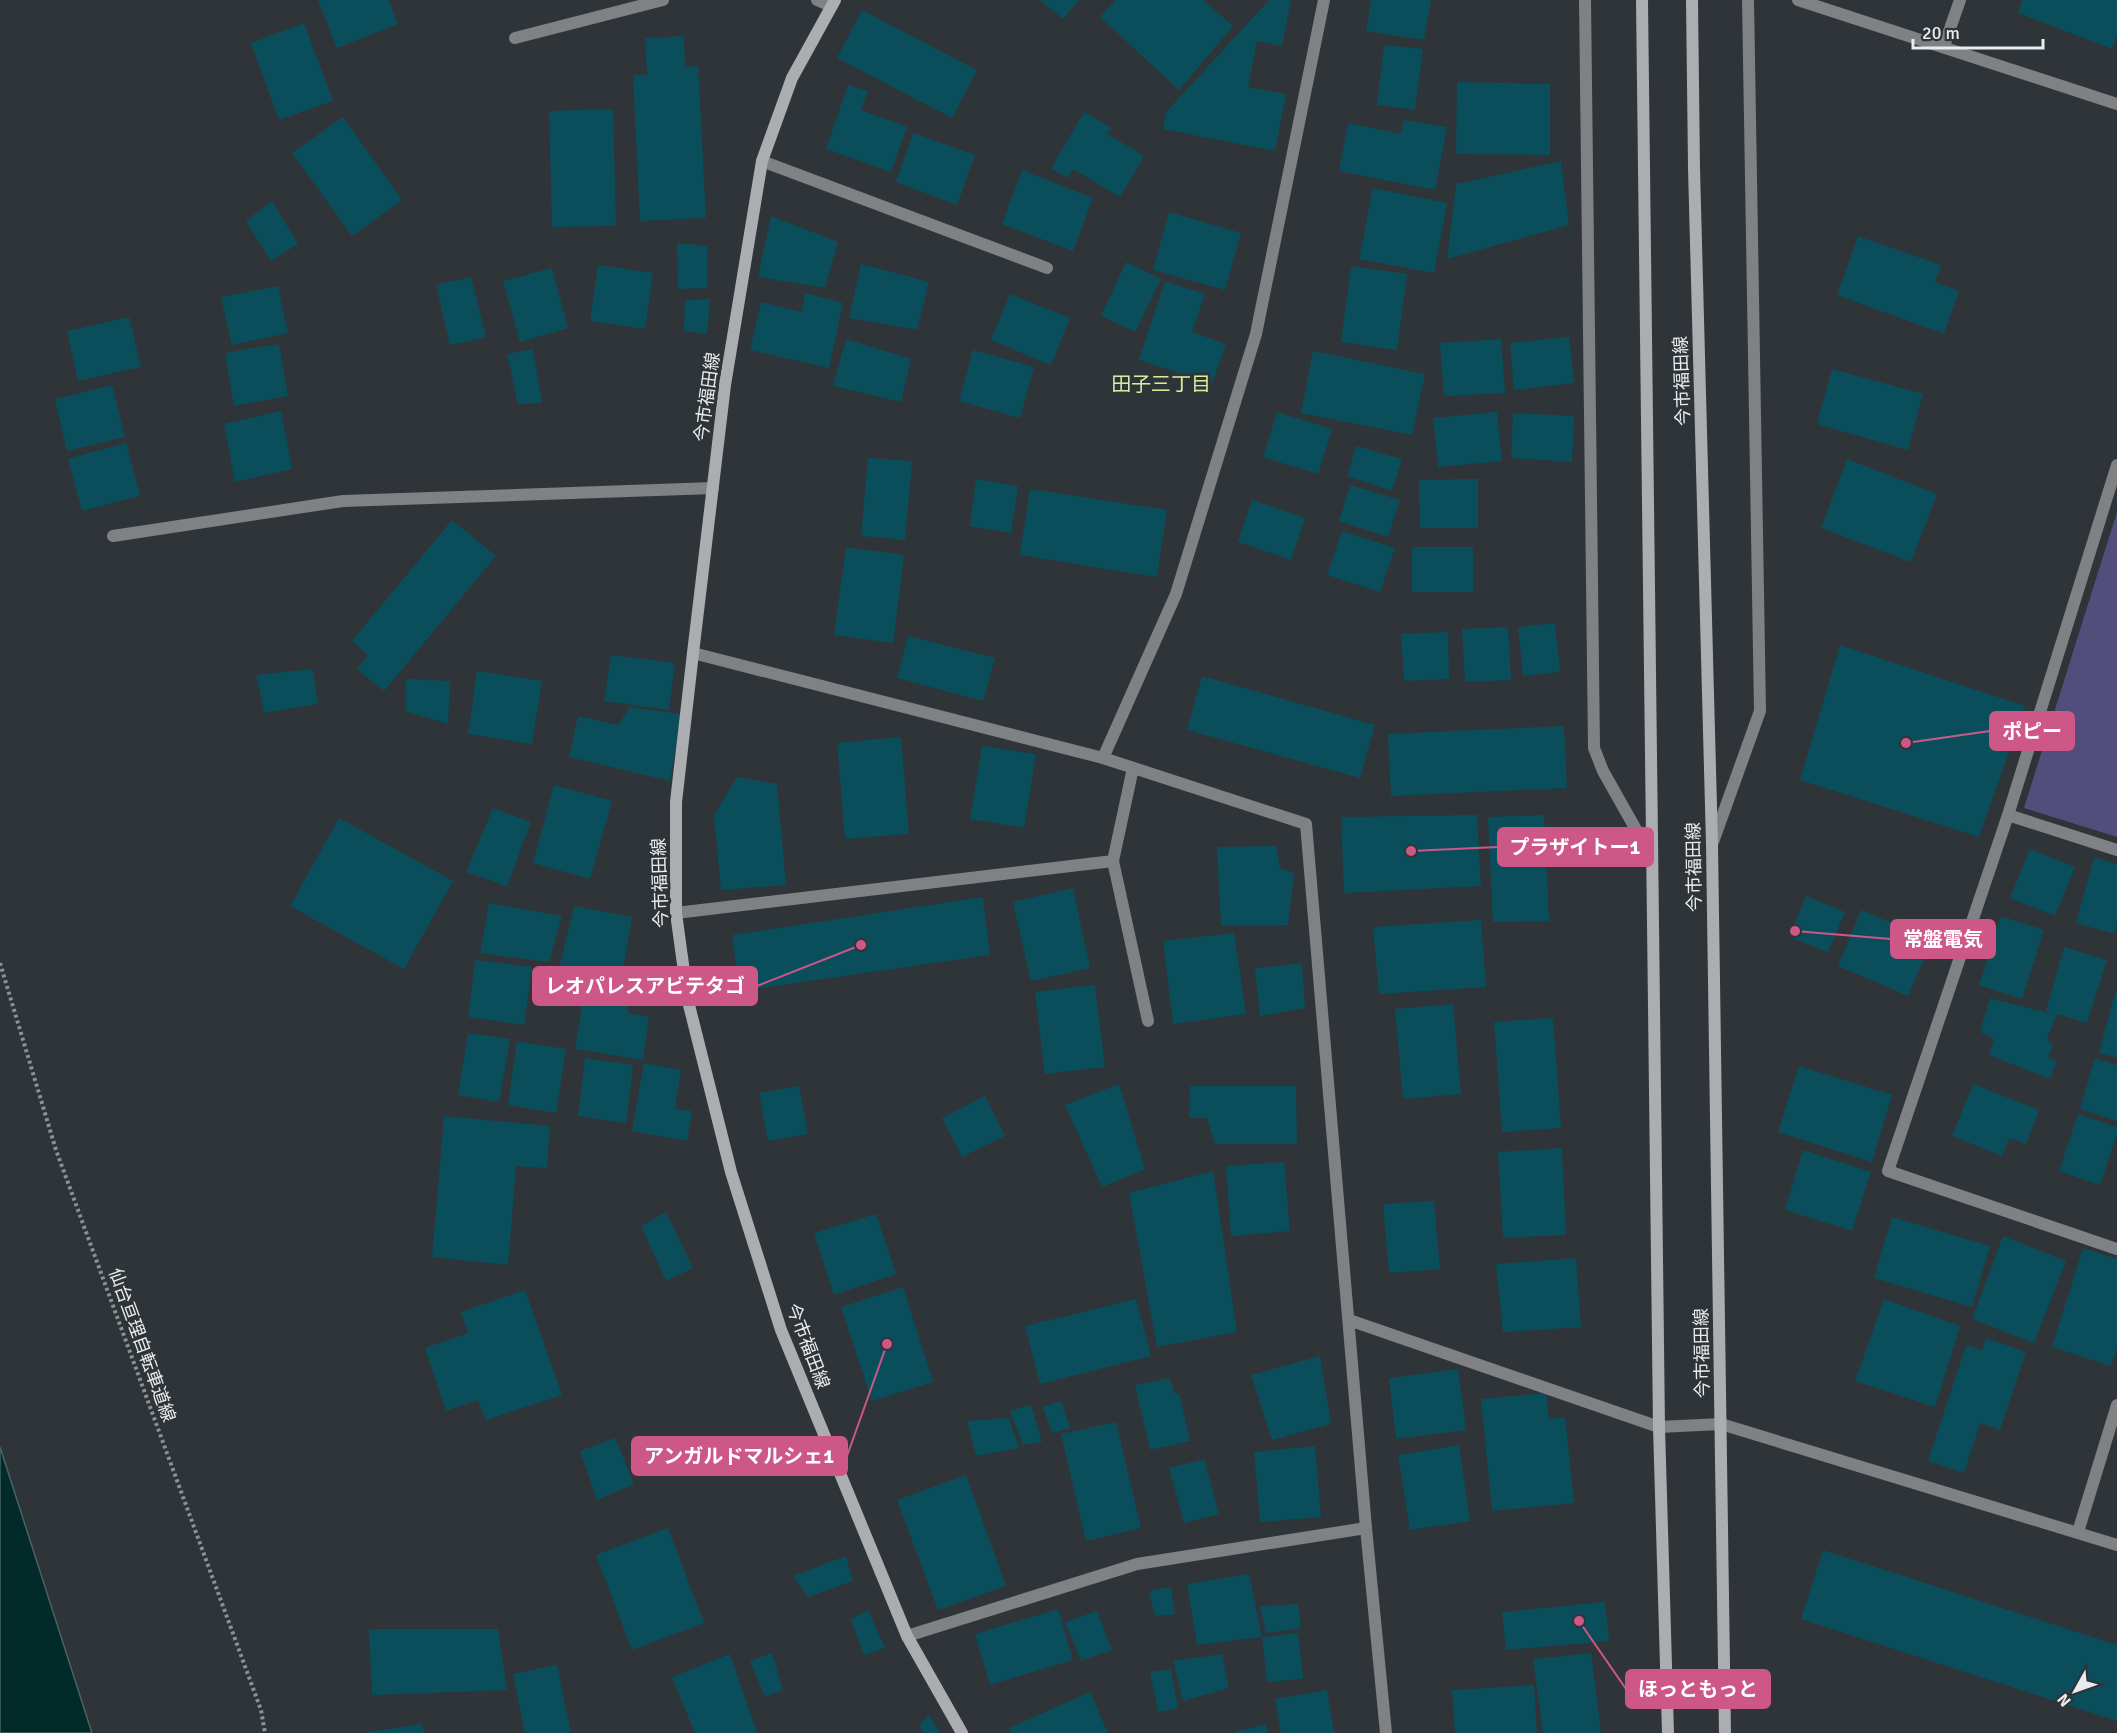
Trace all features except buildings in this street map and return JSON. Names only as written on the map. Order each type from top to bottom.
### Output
[{"type":"main road","name":"今市福田線","points":[[1642,0],[1659,1427],[1668,1733]]},
{"type":"main road","name":"今市福田線","points":[[1692,0],[1694,168],[1712,844],[1725,1733]]},
{"type":"main road","name":"今市福田線","points":[[833,3],[792,78],[762,161],[725,385],[693,653],[676,802],[676,912],[688,1001],[731,1172],[781,1330],[907,1636],[962,1733]]},
{"type":"street","points":[[515,38],[663,0]]},
{"type":"street","points":[[817,0],[833,3]]},
{"type":"street","points":[[1103,758],[1176,594],[1256,334],[1324,0]]},
{"type":"street","points":[[1585,0],[1594,747],[1603,771],[1652,858]]},
{"type":"street","points":[[1712,844],[1760,711],[1748,0]]},
{"type":"street","points":[[1798,0],[2117,104]]},
{"type":"street","points":[[1944,46],[1960,0]]},
{"type":"street","points":[[762,161],[1047,268]]},
{"type":"street","points":[[2117,465],[2008,815],[1888,1171],[2117,1249]]},
{"type":"street","points":[[113,536],[343,501],[713,488]]},
{"type":"street","points":[[693,653],[1103,758],[1306,824],[1366,1528],[1386,1733]]},
{"type":"street","points":[[1133,768],[1113,861],[1148,1021]]},
{"type":"street","points":[[2008,815],[2117,850]]},
{"type":"street","points":[[676,912],[1113,861]]},
{"type":"street","points":[[1349,1320],[1659,1427],[1721,1424],[2117,1545]]},
{"type":"street","points":[[2078,1532],[2117,1405]]},
{"type":"street","points":[[907,1636],[1137,1564],[1366,1528]]},
{"type":"path","name":"仙台亘理自転車道線","points":[[0,963],[56,1150],[261,1710],[265,1733]]},
{"type":"shaded area","points":[[2117,512],[2117,837],[2024,808]]},
{"type":"shaded area","points":[[0,1447],[92,1733],[0,1733]]},
{"type":"place","name":"ポピー","points":[[1906,743]]},
{"type":"place","name":"プラザイトー1","points":[[1411,851]]},
{"type":"place","name":"常盤電気","points":[[1795,931]]},
{"type":"place","name":"レオパレスアビテタゴ","points":[[861,945]]},
{"type":"place","name":"アンガルドマルシェ1","points":[[887,1344]]},
{"type":"place","name":"ほっともっと","points":[[1579,1621]]},
{"type":"district","name":"田子三丁目","points":[[1161,384]]}]
